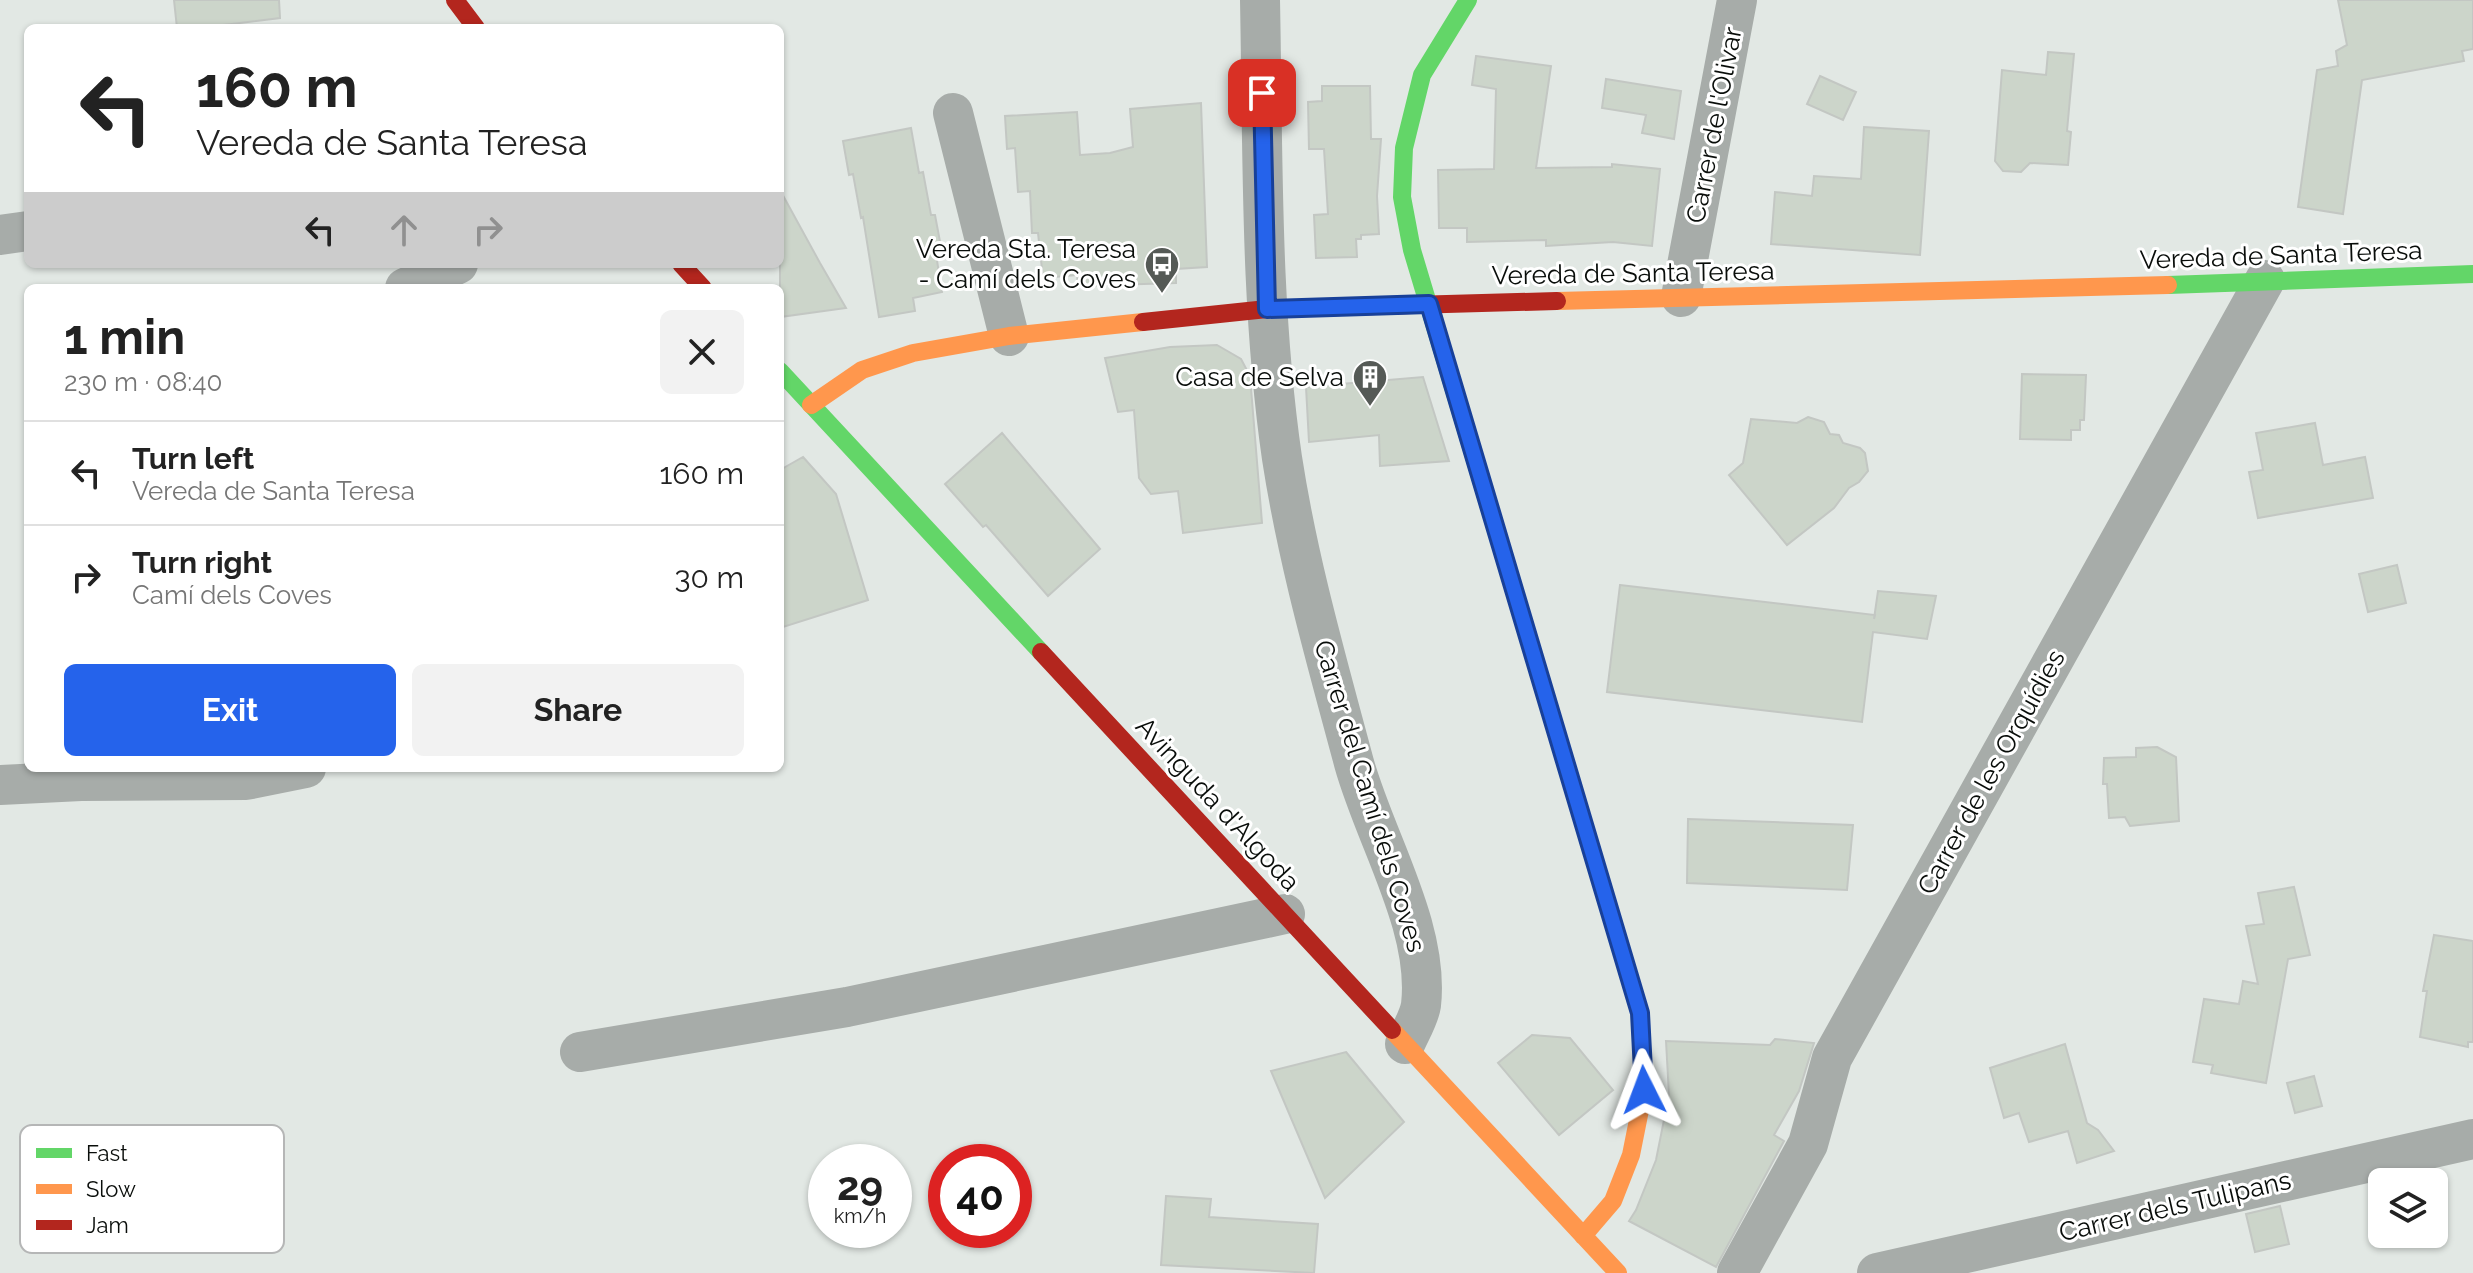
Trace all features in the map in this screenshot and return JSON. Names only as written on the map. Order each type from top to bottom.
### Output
[{"type":"street","points":[[455,0],[473,24]]},
{"type":"street","name":"Carrer del Camí dels Coves","points":[[1260,0],[1267,309],[1282,456],[1300,562],[1356,771],[1407,907],[1422,961],[1421,1009],[1405,1044]]},
{"type":"street","points":[[1468,0],[1422,75],[1404,148],[1402,197],[1412,250],[1640,1013],[1644,1090],[1631,1155],[1613,1201],[1583,1236]]},
{"type":"street","name":"Carrer de l'Olivar","points":[[1681,297],[1737,0]]},
{"type":"street","points":[[953,113],[1009,336]]},
{"type":"street","points":[[0,235],[24,232]]},
{"type":"street","points":[[414,284],[449,268]]},
{"type":"street","points":[[685,268],[699,284]]},
{"type":"street","name":"Vereda de Santa Teresa","points":[[811,405],[862,370],[900,357],[967,342],[1267,309],[2113,287],[2473,274]]},
{"type":"street","name":"Carrer de les Orquídies","points":[[1737,1273],[1808,1144],[1832,1058],[2265,280]]},
{"type":"street","name":"Avinguda d'Algoda","points":[[784,375],[1618,1273]]},
{"type":"street","points":[[0,785],[246,780],[286,772]]},
{"type":"street","points":[[580,1052],[847,1007],[1285,914]]},
{"type":"street","name":"Carrer dels Tulipans","points":[[1877,1273],[2473,1139]]},
{"type":"building","points":[[174,0],[279,0],[280,18],[231,24],[177,24]]},
{"type":"building","points":[[2338,0],[2473,0],[2473,49],[2462,51],[2464,61],[2362,80],[2343,214],[2298,207],[2317,70],[2338,66],[2336,51],[2347,45]]},
{"type":"building","points":[[2048,52],[2074,54],[2067,131],[2071,132],[2068,165],[2030,163],[2021,172],[2003,171],[1995,161],[2002,70],[2046,75]]},
{"type":"building","points":[[1476,56],[1551,66],[1536,168],[1612,167],[1612,164],[1660,169],[1652,246],[1613,242],[1546,246],[1546,240],[1467,242],[1467,228],[1439,228],[1438,170],[1494,169],[1496,89],[1472,85]]},
{"type":"building","points":[[1820,76],[1856,92],[1843,120],[1807,104]]},
{"type":"building","points":[[1606,79],[1681,91],[1674,139],[1642,133],[1646,115],[1602,108]]},
{"type":"building","points":[[1322,86],[1370,86],[1371,139],[1381,139],[1377,196],[1379,234],[1361,235],[1361,239],[1356,239],[1357,257],[1316,258],[1314,215],[1328,214],[1324,149],[1309,149],[1308,102],[1322,101]]},
{"type":"building","points":[[1201,103],[1207,267],[1176,269],[1176,283],[1078,286],[1077,275],[1043,278],[1038,233],[1032,233],[1030,191],[1018,192],[1015,148],[1007,149],[1005,116],[1077,112],[1080,155],[1110,153],[1133,147],[1130,109]]},
{"type":"building","points":[[1864,127],[1929,131],[1920,255],[1771,244],[1775,192],[1812,196],[1814,176],[1861,179]]},
{"type":"building","points":[[911,128],[919,173],[923,172],[931,215],[935,215],[941,247],[935,248],[942,292],[913,298],[915,311],[879,317],[863,217],[853,174],[849,175],[843,141]]},
{"type":"building","points":[[784,197],[846,308],[784,316],[784,284],[780,284],[780,268],[784,268]]},
{"type":"building","points":[[1217,345],[1241,359],[1250,376],[1262,523],[1183,533],[1178,491],[1151,494],[1139,478],[1134,410],[1118,412],[1105,358],[1170,347]]},
{"type":"building","points":[[2022,374],[2086,375],[2084,420],[2080,420],[2080,430],[2071,430],[2071,440],[2020,439]]},
{"type":"building","name":"Casa de Selva","points":[[1423,377],[1449,461],[1380,466],[1379,435],[1309,442],[1306,387]]},
{"type":"building","points":[[1808,417],[1824,422],[1830,434],[1839,435],[1843,443],[1860,448],[1865,453],[1868,471],[1849,488],[1834,508],[1787,545],[1729,475],[1743,463],[1751,419],[1797,423]]},
{"type":"building","points":[[2315,423],[2323,465],[2365,457],[2373,498],[2258,518],[2249,472],[2263,470],[2256,433]]},
{"type":"building","points":[[1002,433],[1100,549],[1048,596],[986,525],[983,527],[945,484]]},
{"type":"building","points":[[803,457],[836,494],[868,600],[784,627],[784,468]]},
{"type":"building","points":[[2397,565],[2406,603],[2368,612],[2359,574]]},
{"type":"building","points":[[1620,585],[1875,615],[1878,591],[1936,596],[1927,639],[1873,632],[1862,722],[1607,692]]},
{"type":"building","points":[[2157,747],[2176,757],[2179,821],[2130,826],[2125,817],[2109,818],[2107,784],[2103,784],[2104,758],[2136,757],[2136,748]]},
{"type":"building","points":[[1688,819],[1853,825],[1847,890],[1687,883]]},
{"type":"building","points":[[2294,887],[2310,955],[2288,959],[2266,1083],[2211,1073],[2213,1065],[2193,1062],[2204,999],[2239,1004],[2243,981],[2258,984],[2246,926],[2264,924],[2258,893]]},
{"type":"building","points":[[2434,935],[2473,941],[2473,1042],[2468,1042],[2468,1047],[2420,1037],[2427,991],[2423,991]]},
{"type":"building","points":[[1532,1035],[1570,1038],[1613,1090],[1559,1135],[1498,1063]]},
{"type":"building","points":[[1775,1039],[1814,1043],[1799,1091],[1774,1135],[1784,1141],[1716,1267],[1629,1221],[1656,1160],[1669,1095],[1666,1041],[1770,1045]]},
{"type":"building","points":[[2065,1044],[2087,1123],[2098,1130],[2114,1151],[2077,1163],[2068,1131],[2029,1142],[2019,1113],[2004,1118],[1990,1068]]},
{"type":"building","points":[[1346,1052],[1404,1122],[1325,1198],[1271,1071]]},
{"type":"building","points":[[2314,1076],[2322,1106],[2295,1113],[2287,1083]]},
{"type":"building","points":[[1166,1196],[1211,1199],[1209,1217],[1318,1224],[1314,1273],[1161,1265]]},
{"type":"building","points":[[2280,1206],[2289,1244],[2255,1252],[2246,1214]]},
{"type":"traffic: fast","points":[[1468,0],[1422,75],[1404,148],[1402,197],[1412,250],[1513,587]]},
{"type":"traffic: fast","points":[[2168,285],[2473,274]]},
{"type":"traffic: fast","points":[[784,375],[1041,652]]},
{"type":"traffic: slow","points":[[1557,301],[2168,285]]},
{"type":"traffic: slow","points":[[811,405],[862,370],[913,353],[1009,336],[1143,322]]},
{"type":"traffic: slow","points":[[1513,587],[1640,1013],[1644,1090],[1631,1155],[1613,1201],[1583,1236]]},
{"type":"traffic: slow","points":[[1392,1030],[1618,1273]]},
{"type":"traffic: jam","points":[[455,0],[473,24]]},
{"type":"traffic: jam","points":[[685,268],[699,284]]},
{"type":"traffic: jam","points":[[1143,322],[1267,309],[1557,301]]},
{"type":"traffic: jam","points":[[1041,652],[1392,1030]]},
{"type":"place","name":"Vereda Sta. Teresa - Camí dels Coves","points":[[1162,295]]},
{"type":"place","name":"Casa de Selva","points":[[1370,408]]},
{"type":"route","points":[[1262,93],[1267,309],[1429,304],[1640,1013],[1644,1090]]}]
